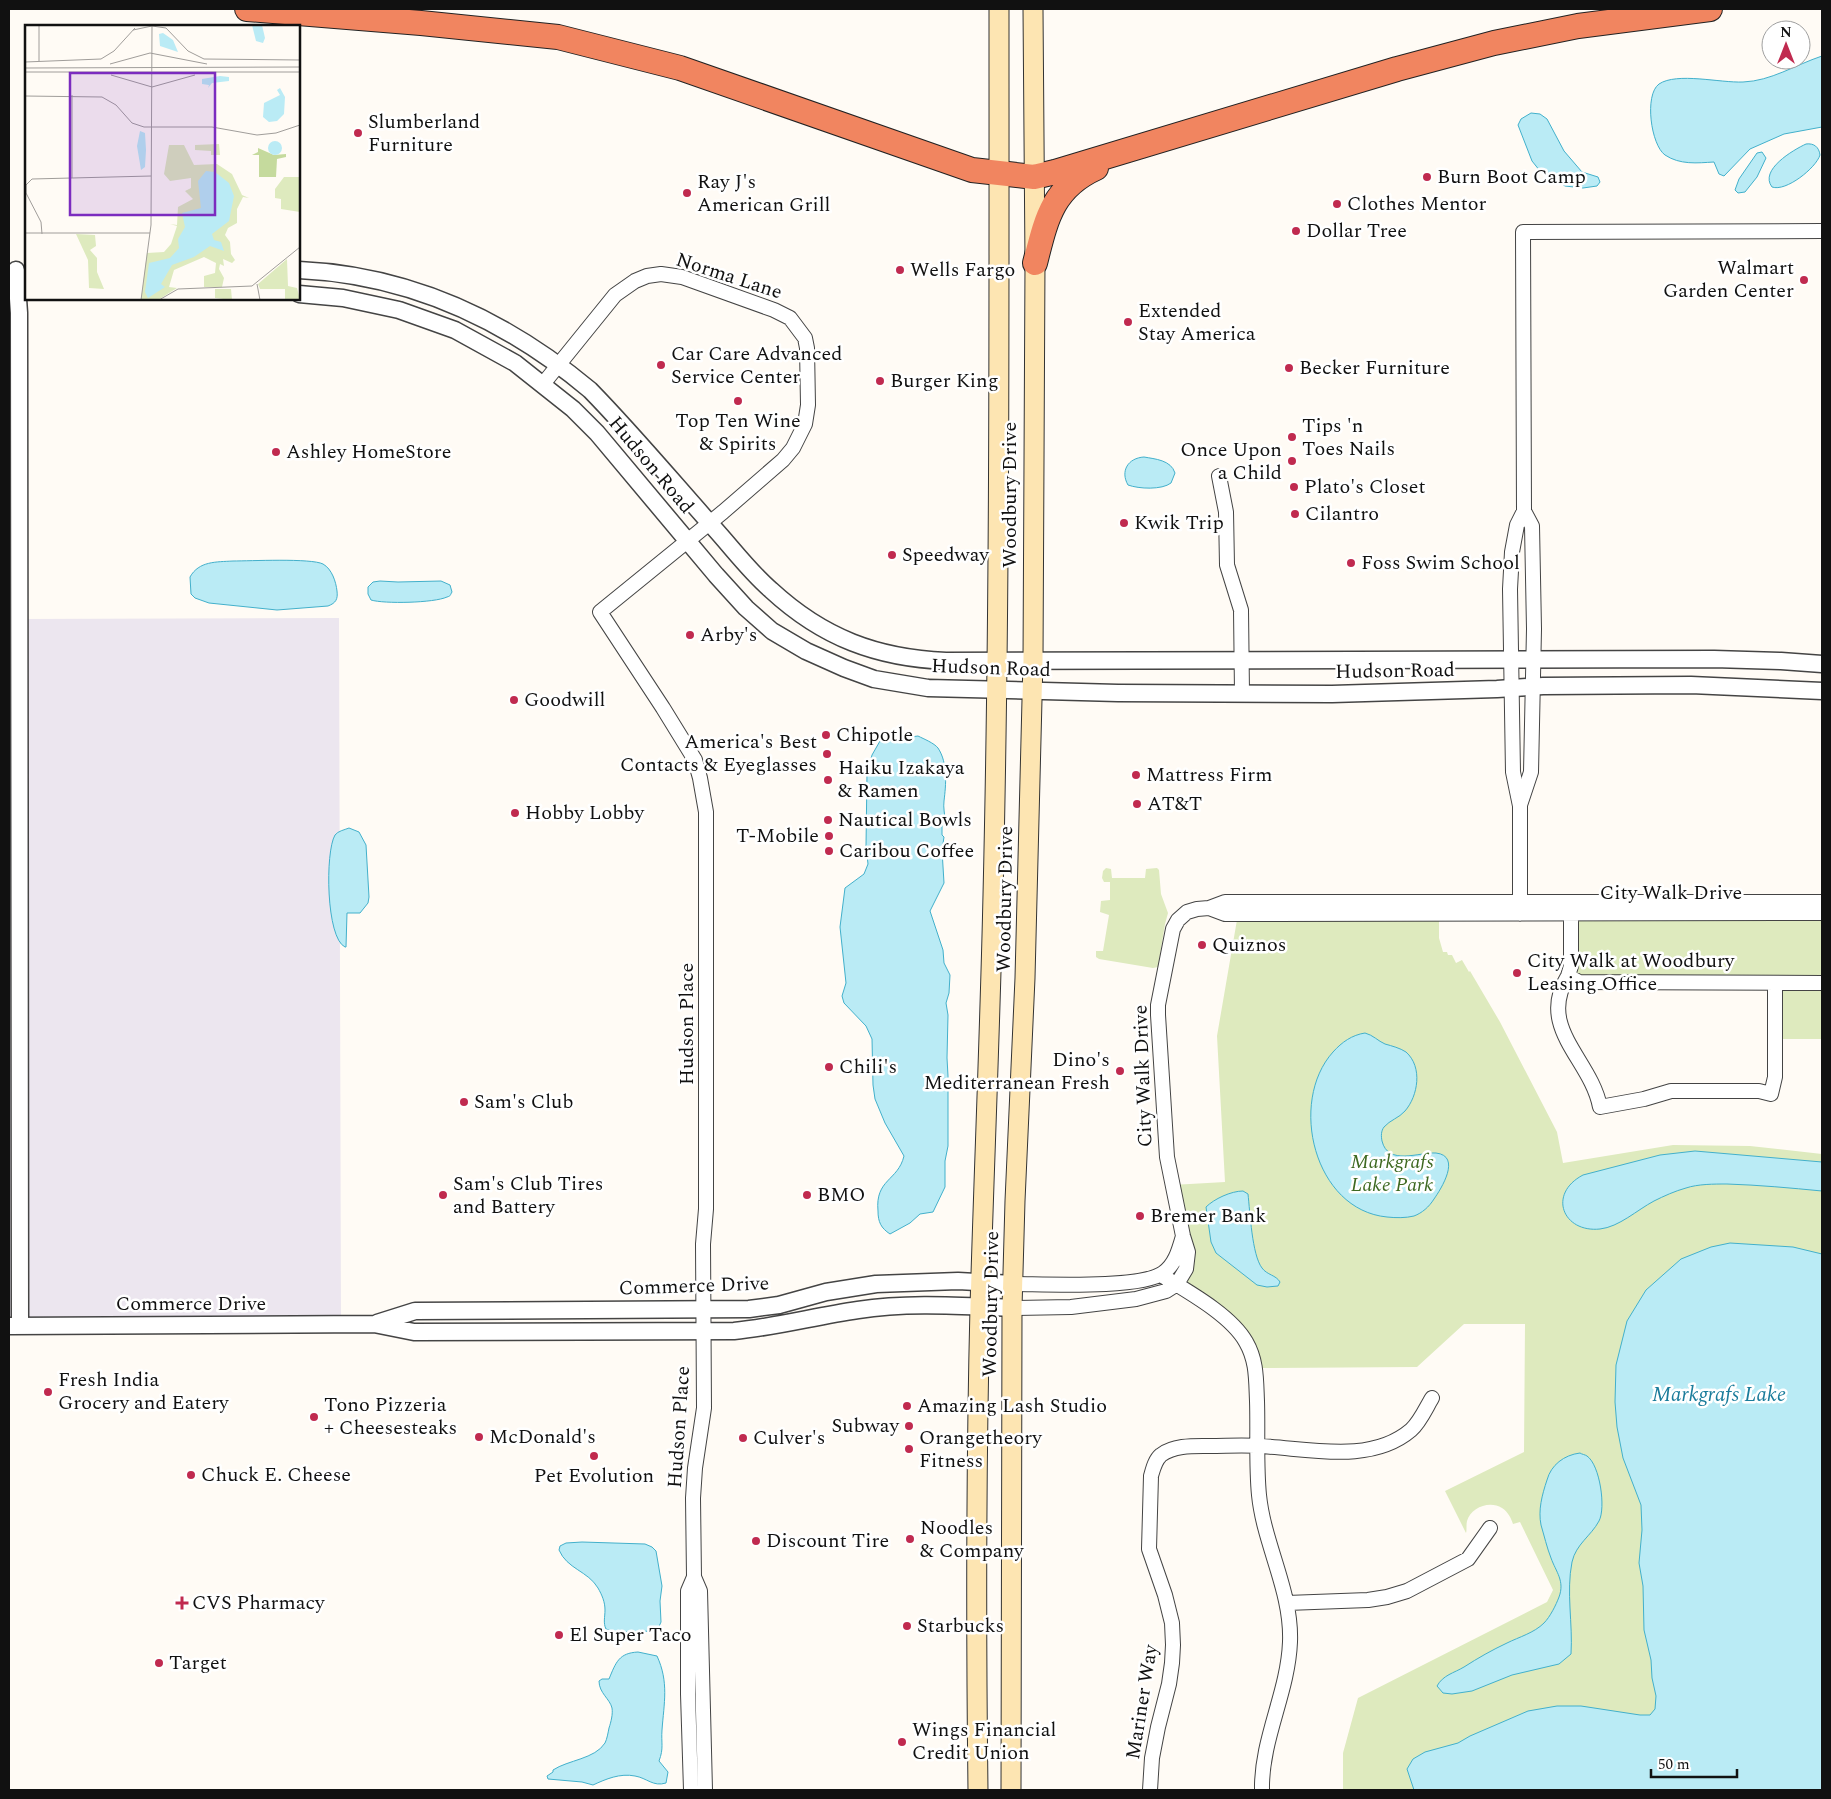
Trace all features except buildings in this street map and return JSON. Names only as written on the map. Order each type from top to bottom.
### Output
[{"type":"highway","points":[[248,9],[421,23],[558,37],[680,68],[972,170],[1034,177],[1397,69],[1494,43],[1578,26],[1710,9]]},
{"type":"highway","points":[[1035,263],[1049,212],[1067,187],[1090,171],[1178,134]]},
{"type":"main road","name":"Woodbury Drive","points":[[978,1790],[976,1571],[980,1306],[993,904],[997,661],[1000,398],[999,9]]},
{"type":"main road","name":"Woodbury Drive","points":[[1012,1790],[1012,1308],[1025,978],[1033,660],[1035,263],[1033,9]]},
{"type":"street","points":[[1520,908],[1520,806],[1513,772],[1510,660],[1511,563],[1517,525],[1524,510],[1523,232],[1822,231]]},
{"type":"street","points":[[14,1326],[19,313],[17,270]]},
{"type":"street","name":"Hudson Road","points":[[300,270],[321,271],[370,279],[404,286],[436,296],[497,325],[559,364],[590,390],[618,419],[770,589],[808,620],[850,642],[879,652],[918,659],[997,661],[1741,659],[1822,664]]},
{"type":"street","name":"Norma Lane","points":[[544,384],[615,295],[634,281],[647,276],[661,274],[682,277],[774,310],[790,318],[805,338],[807,348],[808,405],[805,424],[800,436],[783,460],[688,541]]},
{"type":"street","name":"Hudson Road","points":[[300,294],[316,294],[367,302],[399,310],[455,330],[515,363],[574,409],[597,433],[746,608],[772,631],[806,651],[874,679],[928,688],[1032,691],[1366,693],[1533,687],[1712,685],[1822,691]]},
{"type":"street","points":[[1219,476],[1226,512],[1228,568],[1240,607],[1242,693]]},
{"type":"street","points":[[1520,806],[1532,770],[1532,526],[1524,510]]},
{"type":"street","name":"Hudson Place","points":[[688,541],[600,612],[695,760],[706,812],[706,1201],[703,1244],[704,1408],[694,1483],[694,1578],[700,1591],[705,1790]]},
{"type":"street","name":"City Walk Drive","points":[[1571,908],[1822,902]]},
{"type":"street","name":"City Walk Drive","points":[[1177,1284],[1186,1269],[1188,1256],[1167,1157],[1158,1008],[1172,931],[1175,923],[1190,911],[1209,908],[1225,914],[1571,908],[1822,912]]},
{"type":"street","points":[[1571,908],[1571,966],[1568,976],[1561,987],[1558,999],[1559,1020],[1562,1031],[1596,1092],[1600,1107],[1644,1099],[1671,1091],[1759,1091],[1771,1094],[1775,1077],[1774,983]]},
{"type":"street","points":[[1568,976],[1584,983],[1822,983]]},
{"type":"street","points":[[1013,1284],[1110,1283],[1135,1281],[1161,1275],[1173,1262],[1179,1251],[1183,1236]]},
{"type":"street","points":[[1161,1275],[1177,1284],[1232,1324],[1246,1341],[1256,1368],[1259,1494],[1263,1519],[1283,1584],[1290,1642],[1285,1682],[1269,1735],[1262,1790]]},
{"type":"street","name":"Commerce Drive","points":[[374,1324],[415,1311],[749,1309],[779,1305],[826,1292],[876,1284],[906,1282],[1013,1284]]},
{"type":"street","points":[[1012,1308],[1101,1304],[1136,1299],[1166,1291],[1177,1284]]},
{"type":"street","name":"Commerce Drive","points":[[14,1326],[374,1324],[414,1332],[703,1332],[765,1328],[836,1313],[875,1308],[933,1306],[1012,1308]]},
{"type":"street","name":"Mariner Way","points":[[1150,1790],[1152,1758],[1169,1684],[1173,1645],[1172,1623],[1165,1595],[1149,1550],[1151,1476],[1154,1465],[1161,1456],[1174,1449],[1188,1446],[1258,1446],[1345,1452],[1381,1446],[1399,1439],[1413,1429],[1432,1398]]},
{"type":"street","points":[[1286,1603],[1368,1600],[1408,1591],[1468,1558],[1490,1528]]},
{"type":"street","name":"Hudson Place","points":[[691,1790],[688,1694],[688,1591],[694,1578]]},
{"type":"shaded area","points":[[9,293],[17,293],[19,619],[339,618],[341,1324],[9,1326]]},
{"type":"green space","points":[[1106,868],[1111,869],[1112,878],[1145,878],[1146,869],[1157,868],[1159,870],[1161,894],[1168,913],[1158,967],[1153,968],[1096,957],[1096,951],[1103,951],[1109,915],[1100,912],[1101,901],[1110,900],[1110,882],[1104,882],[1102,878],[1103,871]]},
{"type":"green space","points":[[1571,913],[1822,913],[1822,1039],[1775,1039],[1775,984],[1583,983],[1570,972]]},
{"type":"green space","name":"Markgrafs Lake Park","points":[[1238,914],[1439,914],[1439,938],[1443,952],[1452,955],[1456,963],[1462,960],[1500,1022],[1557,1132],[1563,1163],[1673,1145],[1750,1146],[1822,1154],[1822,1790],[1343,1790],[1343,1753],[1358,1698],[1547,1602],[1553,1590],[1520,1522],[1513,1524],[1509,1515],[1502,1508],[1492,1505],[1482,1506],[1469,1516],[1466,1533],[1445,1491],[1524,1452],[1525,1324],[1464,1324],[1417,1367],[1256,1368],[1250,1348],[1177,1284],[1186,1269],[1172,1185],[1225,1182],[1217,1036]]},
{"type":"water","points":[[1822,56],[1822,127],[1784,134],[1750,149],[1724,176],[1719,174],[1714,162],[1683,162],[1665,155],[1660,150],[1651,120],[1652,98],[1654,90],[1659,84],[1687,78],[1734,82],[1753,81],[1788,70],[1811,70],[1811,60]]},
{"type":"water","points":[[1531,113],[1540,114],[1547,119],[1564,151],[1582,172],[1598,177],[1600,182],[1597,186],[1583,188],[1565,186],[1540,171],[1532,161],[1518,125],[1521,119]]},
{"type":"water","points":[[1806,144],[1814,145],[1820,155],[1813,166],[1800,178],[1785,186],[1772,187],[1769,181],[1770,174],[1779,161]]},
{"type":"water","points":[[1762,152],[1766,158],[1757,177],[1745,192],[1738,193],[1735,190],[1739,179],[1757,153]]},
{"type":"water","points":[[1144,457],[1170,465],[1175,473],[1171,483],[1162,487],[1150,488],[1128,485],[1125,475],[1127,466],[1134,460]]},
{"type":"water","points":[[294,560],[323,564],[333,576],[337,598],[333,604],[328,606],[277,610],[209,603],[195,598],[191,594],[190,577],[198,568],[208,563]]},
{"type":"water","points":[[441,581],[450,585],[452,592],[449,596],[441,599],[421,602],[371,600],[368,594],[368,587],[373,582]]},
{"type":"water","points":[[918,736],[938,748],[946,774],[945,821],[942,824],[942,835],[944,837],[942,850],[944,883],[930,911],[943,950],[944,963],[950,975],[949,993],[946,1003],[948,1015],[948,1146],[945,1161],[945,1187],[933,1212],[920,1214],[910,1223],[890,1234],[879,1222],[878,1200],[883,1186],[897,1171],[904,1156],[885,1123],[875,1099],[872,1039],[866,1026],[844,1003],[842,996],[846,983],[840,927],[845,888],[864,874],[868,864],[866,846],[867,773],[872,755],[880,741]]},
{"type":"water","points":[[349,828],[359,832],[366,845],[369,897],[368,903],[360,913],[347,913],[345,947],[339,940],[334,928],[329,894],[329,876],[332,844],[335,835]]},
{"type":"water","points":[[1365,1033],[1385,1044],[1406,1052],[1415,1065],[1417,1073],[1416,1090],[1409,1105],[1403,1113],[1382,1130],[1381,1134],[1385,1149],[1397,1156],[1436,1153],[1444,1155],[1448,1160],[1449,1166],[1445,1181],[1428,1207],[1414,1216],[1401,1218],[1387,1217],[1362,1210],[1341,1195],[1326,1175],[1316,1151],[1311,1124],[1312,1098],[1319,1073],[1340,1045],[1352,1037]]},
{"type":"water","points":[[1695,1151],[1822,1162],[1822,1191],[1739,1184],[1696,1186],[1666,1195],[1621,1222],[1600,1229],[1587,1229],[1577,1225],[1569,1219],[1564,1211],[1563,1201],[1565,1192],[1572,1183],[1583,1175],[1660,1155]]},
{"type":"water","points":[[1243,1191],[1248,1194],[1252,1233],[1259,1262],[1264,1270],[1280,1282],[1278,1286],[1267,1287],[1257,1285],[1216,1253],[1211,1242],[1206,1207],[1223,1196]]},
{"type":"water","name":"Markgrafs Lake","points":[[1730,1243],[1793,1247],[1822,1254],[1822,1790],[1414,1790],[1407,1769],[1413,1759],[1425,1752],[1458,1743],[1528,1711],[1557,1706],[1581,1706],[1650,1715],[1655,1709],[1656,1696],[1651,1660],[1644,1630],[1643,1586],[1639,1563],[1642,1530],[1641,1505],[1623,1458],[1617,1427],[1615,1402],[1616,1365],[1627,1321],[1646,1290],[1681,1259],[1711,1247]]},
{"type":"water","points":[[1580,1453],[1592,1461],[1595,1468],[1602,1497],[1602,1507],[1599,1521],[1580,1545],[1572,1562],[1570,1573],[1571,1654],[1559,1664],[1512,1675],[1472,1691],[1452,1694],[1443,1693],[1437,1686],[1439,1682],[1496,1648],[1536,1630],[1553,1611],[1561,1591],[1561,1586],[1541,1525],[1541,1502],[1549,1475],[1555,1465],[1564,1458]]},
{"type":"water","points":[[566,1543],[645,1544],[656,1551],[662,1586],[660,1601],[661,1622],[657,1631],[615,1632],[606,1629],[604,1604],[598,1588],[594,1582],[567,1562],[559,1550],[560,1546]]},
{"type":"water","points":[[638,1652],[657,1656],[663,1675],[662,1749],[659,1761],[668,1772],[666,1783],[657,1784],[629,1775],[613,1777],[593,1785],[582,1782],[548,1779],[547,1776],[553,1770],[595,1753],[605,1743],[612,1710],[599,1685],[599,1681],[609,1679],[616,1663],[622,1656]]},
{"type":"place","name":"Slumberland Furniture","points":[[358,133]]},
{"type":"place","name":"Burn Boot Camp","points":[[1427,177]]},
{"type":"place","name":"Ray J's American Grill","points":[[687,193]]},
{"type":"place","name":"Clothes Mentor","points":[[1337,204]]},
{"type":"place","name":"Dollar Tree","points":[[1296,231]]},
{"type":"place","name":"Wells Fargo","points":[[900,270]]},
{"type":"place","name":"Walmart Garden Center","points":[[1804,280]]},
{"type":"place","name":"Extended Stay America","points":[[1128,322]]},
{"type":"place","name":"Car Care Advanced Service Center","points":[[661,365]]},
{"type":"place","name":"Becker Furniture","points":[[1289,368]]},
{"type":"place","name":"Burger King","points":[[880,381]]},
{"type":"place","name":"Top Ten Wine & Spirits","points":[[738,401]]},
{"type":"place","name":"Tips 'n Toes Nails","points":[[1292,437]]},
{"type":"place","name":"Ashley HomeStore","points":[[276,452]]},
{"type":"place","name":"Once Upon a Child","points":[[1292,461]]},
{"type":"place","name":"Plato's Closet","points":[[1294,487]]},
{"type":"place","name":"Cilantro","points":[[1295,514]]},
{"type":"place","name":"Kwik Trip","points":[[1124,523]]},
{"type":"place","name":"Speedway","points":[[892,555]]},
{"type":"place","name":"Foss Swim School","points":[[1351,563]]},
{"type":"place","name":"Arby's","points":[[690,635]]},
{"type":"place","name":"Goodwill","points":[[514,700]]},
{"type":"place","name":"Chipotle","points":[[826,735]]},
{"type":"place","name":"America's Best Contacts & Eyeglasses","points":[[827,754]]},
{"type":"place","name":"Mattress Firm","points":[[1136,775]]},
{"type":"place","name":"Haiku Izakaya & Ramen","points":[[828,780]]},
{"type":"place","name":"AT&T","points":[[1137,804]]},
{"type":"place","name":"Hobby Lobby","points":[[515,813]]},
{"type":"place","name":"Nautical Bowls","points":[[828,820]]},
{"type":"place","name":"T-Mobile","points":[[829,836]]},
{"type":"place","name":"Caribou Coffee","points":[[829,851]]},
{"type":"place","name":"Quiznos","points":[[1202,945]]},
{"type":"place","name":"City Walk at Woodbury Leasing Office","points":[[1517,973]]},
{"type":"place","name":"Chili's","points":[[829,1067]]},
{"type":"place","name":"Dino's Mediterranean Fresh","points":[[1120,1071]]},
{"type":"place","name":"Sam's Club","points":[[464,1102]]},
{"type":"place","name":"Sam's Club Tires and Battery","points":[[443,1195]]},
{"type":"place","name":"BMO","points":[[807,1195]]},
{"type":"place","name":"Bremer Bank","points":[[1140,1216]]},
{"type":"place","name":"Fresh India Grocery and Eatery","points":[[48,1392]]},
{"type":"place","name":"Amazing Lash Studio","points":[[907,1406]]},
{"type":"place","name":"Tono Pizzeria + Cheesesteaks","points":[[314,1417]]},
{"type":"place","name":"Subway","points":[[909,1426]]},
{"type":"place","name":"McDonald's","points":[[479,1437]]},
{"type":"place","name":"Culver's","points":[[743,1438]]},
{"type":"place","name":"Orangetheory Fitness","points":[[909,1449]]},
{"type":"place","name":"Pet Evolution","points":[[594,1456]]},
{"type":"place","name":"Chuck E. Cheese","points":[[191,1475]]},
{"type":"place","name":"Noodles & Company","points":[[910,1539]]},
{"type":"place","name":"Discount Tire","points":[[756,1541]]},
{"type":"place","name":"CVS Pharmacy","points":[[182,1603]]},
{"type":"place","name":"Starbucks","points":[[907,1626]]},
{"type":"place","name":"El Super Taco","points":[[559,1635]]},
{"type":"place","name":"Target","points":[[159,1663]]},
{"type":"place","name":"Wings Financial Credit Union","points":[[902,1742]]}]
